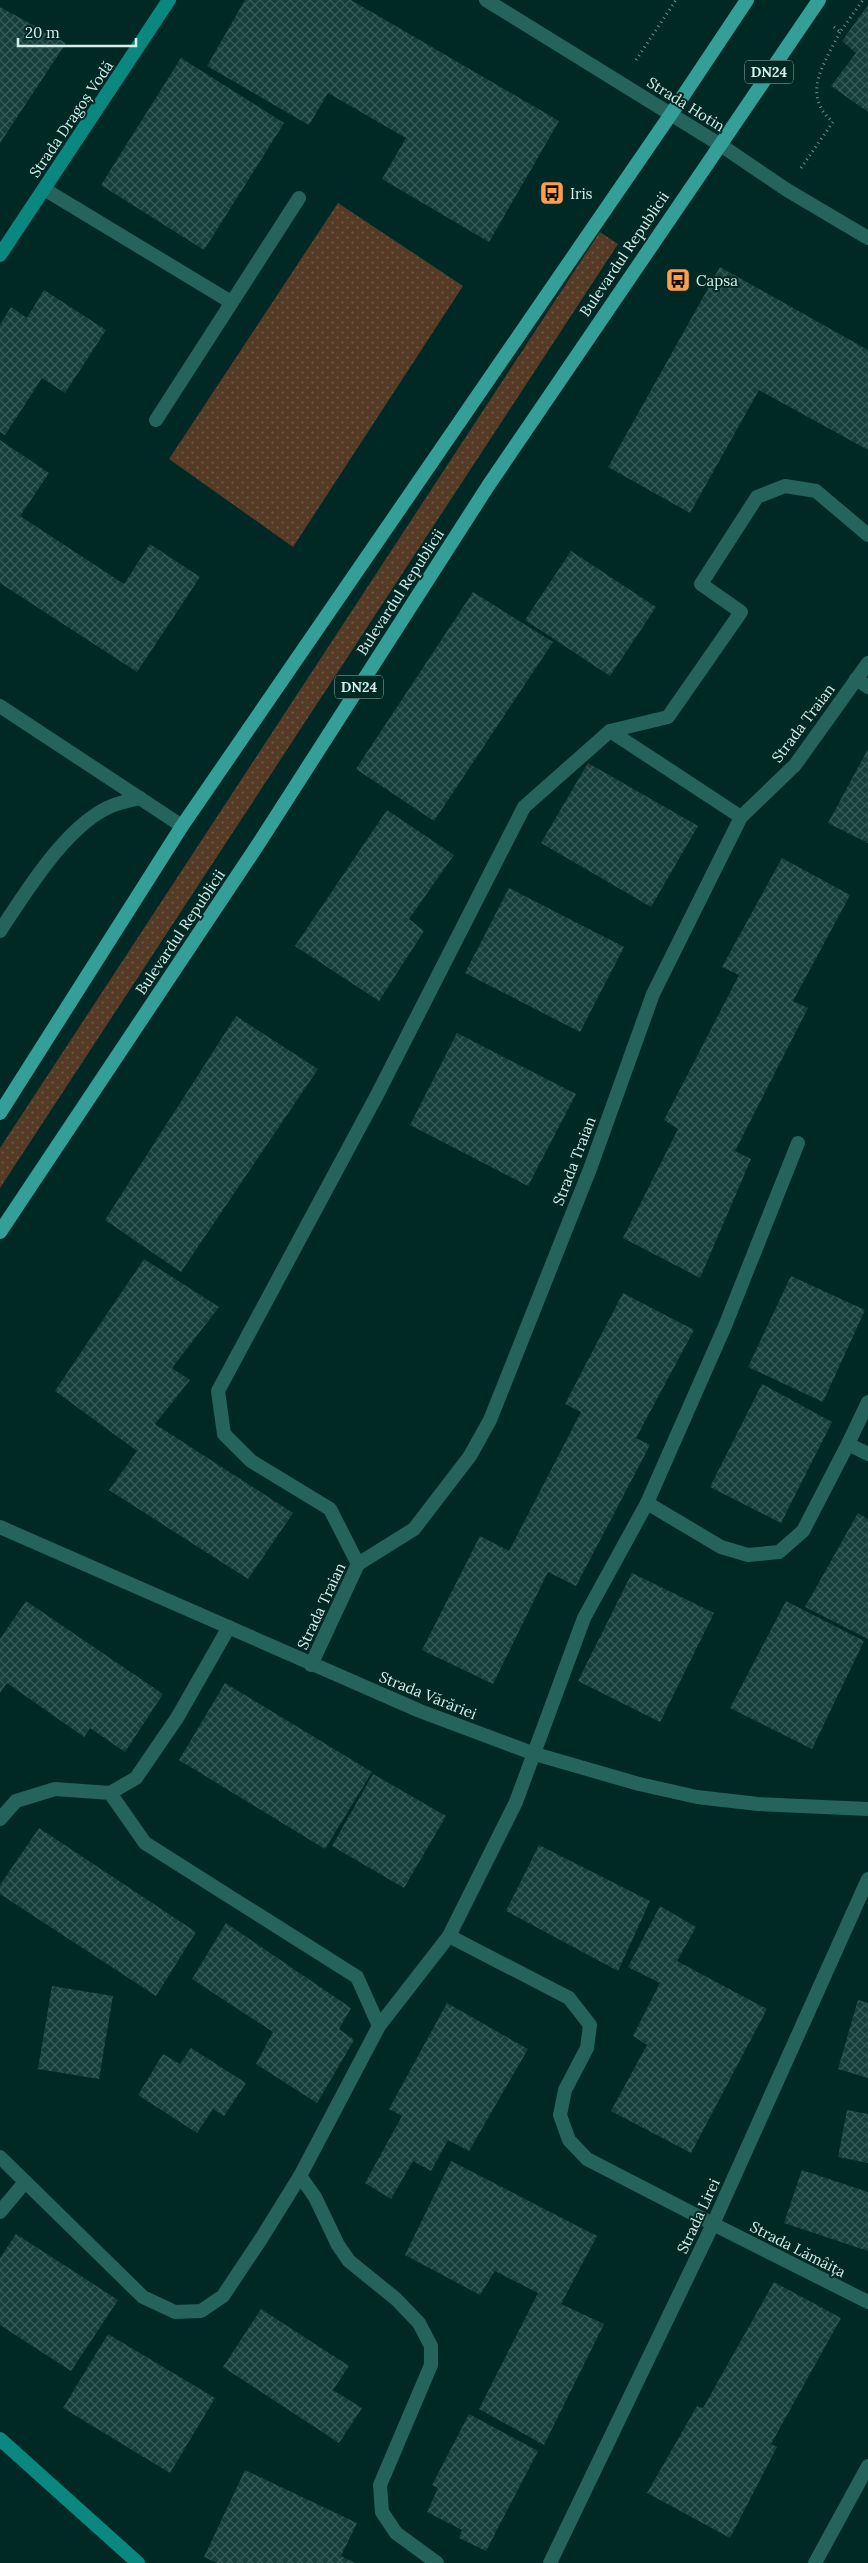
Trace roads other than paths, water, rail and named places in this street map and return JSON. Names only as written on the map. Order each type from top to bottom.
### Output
[{"type":"main road","name":"Strada Dragoș Vodă","points":[[0,255],[169,0]]},
{"type":"main road","points":[[0,1113],[182,826],[671,114],[747,0]]},
{"type":"main road","name":"Bulevardul Republicii","points":[[0,1232],[259,843],[488,486],[719,144],[819,0]]},
{"type":"main road","points":[[0,2439],[138,2563]]},
{"type":"street","name":"Strada Hotin","points":[[486,0],[719,144],[787,190],[868,238]]},
{"type":"street","points":[[44,189],[231,302]]},
{"type":"street","points":[[156,420],[299,198]]},
{"type":"street","points":[[358,1564],[330,1509],[252,1461],[224,1434],[218,1391],[377,1095],[524,807],[610,731],[668,717],[741,612],[701,584],[758,497],[786,486],[816,491],[868,535]]},
{"type":"street","name":"Strada Traian","points":[[312,1664],[358,1564],[414,1529],[470,1456],[490,1420],[590,1169],[653,994],[741,817],[795,765],[862,683],[868,663]]},
{"type":"street","points":[[0,706],[182,826]]},
{"type":"street","points":[[610,731],[741,817]]},
{"type":"street","points":[[0,931],[41,870],[82,824],[113,805],[140,798]]},
{"type":"street","points":[[0,2157],[143,2297],[175,2312],[201,2311],[224,2296],[300,2176],[379,2026],[449,1936],[516,1802],[584,1618],[647,1503],[725,1326],[798,1143]]},
{"type":"street","points":[[647,1503],[721,1547],[748,1555],[779,1552],[803,1531],[868,1402]]},
{"type":"street","points":[[848,1444],[868,1454]]},
{"type":"street","name":"Strada Vărăriei","points":[[0,1527],[420,1711],[535,1754],[639,1784],[697,1796],[758,1804],[868,1808]]},
{"type":"street","points":[[0,1819],[16,1801],[55,1789],[110,1793],[136,1778],[176,1718],[229,1627]]},
{"type":"street","points":[[110,1793],[145,1843],[357,1977],[379,2026]]},
{"type":"street","name":"Strada Lirei","points":[[550,2563],[713,2224],[868,1880]]},
{"type":"street","name":"Strada Lămâița","points":[[449,1936],[569,1998],[590,2025],[587,2048],[565,2090],[560,2115],[569,2140],[587,2159],[868,2302]]},
{"type":"street","points":[[300,2176],[315,2197],[338,2245],[348,2261],[396,2299],[419,2323],[431,2346],[431,2365],[380,2484],[382,2512],[396,2533],[437,2563]]},
{"type":"street","points":[[0,2212],[25,2182]]},
{"type":"street","points":[[814,2563],[868,2466]]},
{"type":"place","name":"Iris","points":[[552,193]]},
{"type":"place","name":"Capsa","points":[[678,280]]}]
